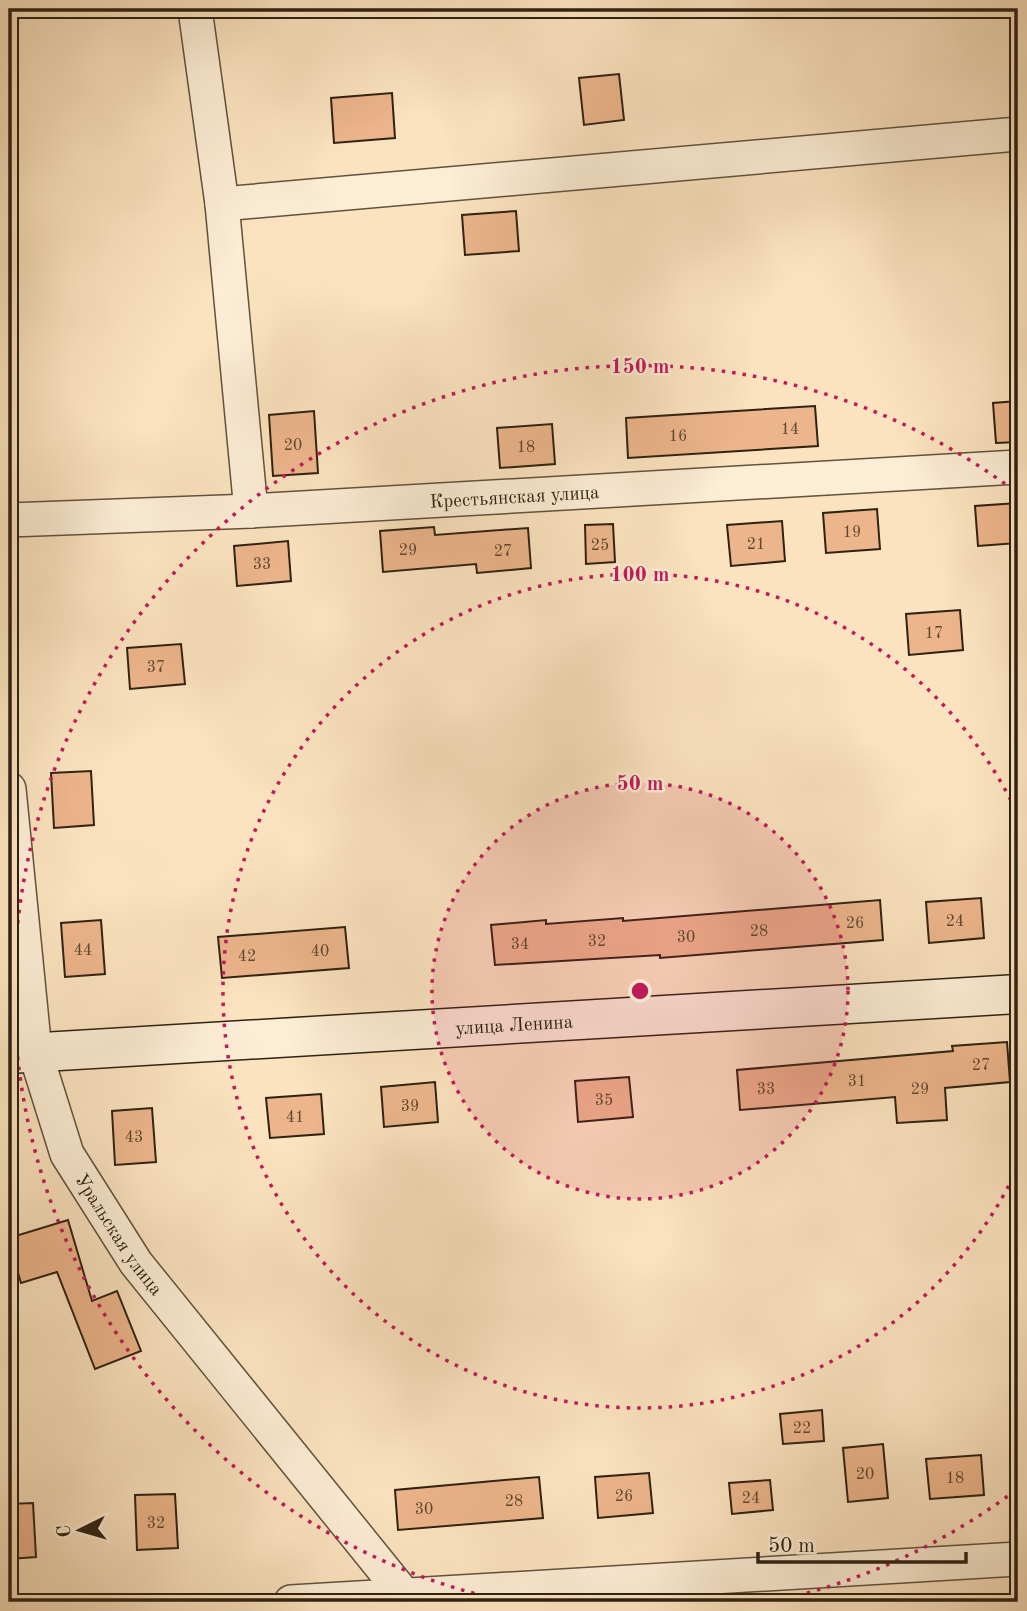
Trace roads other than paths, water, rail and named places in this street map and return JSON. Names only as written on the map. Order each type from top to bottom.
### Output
[{"type":"main road","name":"улица Ленина","points":[[22,1053],[1018,994]]},
{"type":"street","points":[[195,9],[222,204],[251,511]]},
{"type":"street","points":[[222,204],[1018,134]]},
{"type":"street","name":"Крестьянская улица","points":[[9,520],[251,511],[1018,467]]},
{"type":"street","name":"Уральская улица","points":[[9,789],[22,1053],[67,1154],[136,1263],[408,1600]]},
{"type":"street","points":[[291,1602],[408,1600],[1018,1559]]}]
